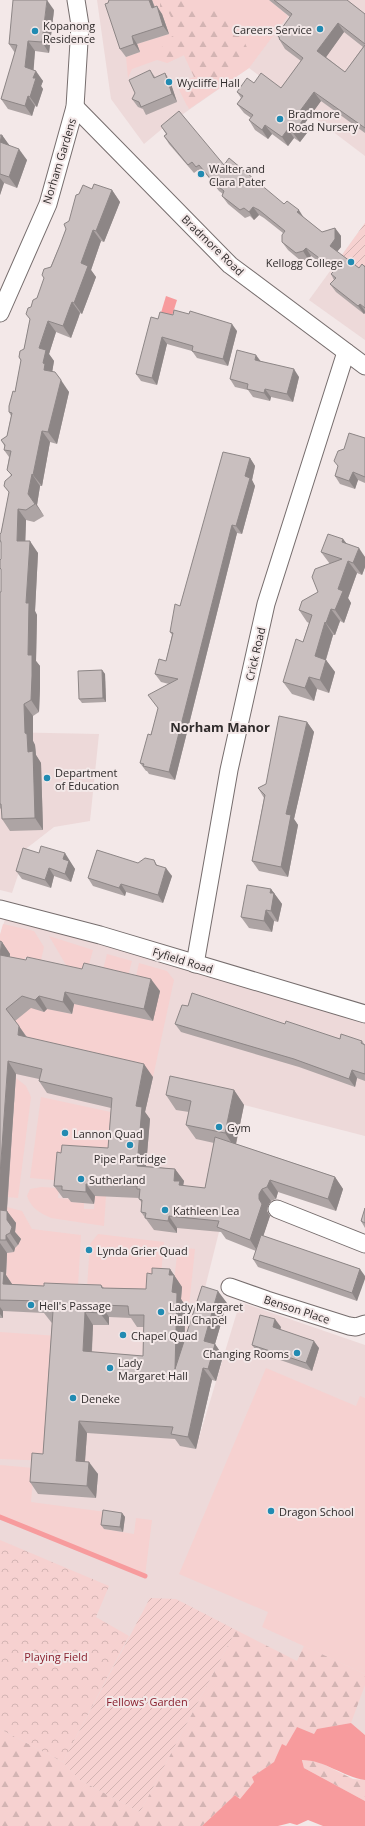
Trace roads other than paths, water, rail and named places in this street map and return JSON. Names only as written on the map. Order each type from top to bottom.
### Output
[{"type":"street","name":"Norham Gardens","points":[[0,313],[48,204],[76,107],[80,25],[76,0]]},
{"type":"street","name":"Bradmore Road","points":[[76,107],[230,265],[365,366]]},
{"type":"street","name":"Crick Road","points":[[195,964],[229,770],[266,604],[346,352]]},
{"type":"street","name":"Fyfield Road","points":[[0,909],[100,936],[365,1014]]},
{"type":"street","points":[[277,1209],[365,1244]]},
{"type":"street","name":"Benson Place","points":[[230,1287],[349,1326],[356,1327],[365,1324]]},
{"type":"waterway","points":[[0,1517],[145,1576]]},
{"type":"place","name":"Careers Service","points":[[320,29]]},
{"type":"place","name":"Kopanong Residence","points":[[35,31]]},
{"type":"place","name":"Wycliffe Hall","points":[[169,82]]},
{"type":"place","name":"Bradmore Road Nursery","points":[[280,119]]},
{"type":"place","name":"Walter and Clara Pater","points":[[201,174]]},
{"type":"place","name":"Kellogg College","points":[[351,262]]},
{"type":"place","name":"Department of Education","points":[[47,778]]},
{"type":"place","name":"Gym","points":[[219,1127]]},
{"type":"place","name":"Lannon Quad","points":[[65,1133]]},
{"type":"place","name":"Pipe Partridge","points":[[130,1145]]},
{"type":"place","name":"Sutherland","points":[[81,1179]]},
{"type":"place","name":"Kathleen Lea","points":[[165,1210]]},
{"type":"place","name":"Lynda Grier Quad","points":[[89,1250]]},
{"type":"place","name":"Hell's Passage","points":[[31,1305]]},
{"type":"place","name":"Lady Margaret Hall Chapel","points":[[161,1312]]},
{"type":"place","name":"Chapel Quad","points":[[123,1335]]},
{"type":"place","name":"Changing Rooms","points":[[297,1353]]},
{"type":"place","name":"Lady Margaret Hall","points":[[110,1368]]},
{"type":"place","name":"Deneke","points":[[73,1398]]},
{"type":"place","name":"Dragon School","points":[[271,1511]]},
{"type":"district","name":"Norham Manor","points":[[220,727]]},
{"type":"park label","name":"Playing Field","points":[[56,1656]]},
{"type":"park label","name":"Fellows' Garden","points":[[147,1701]]}]
